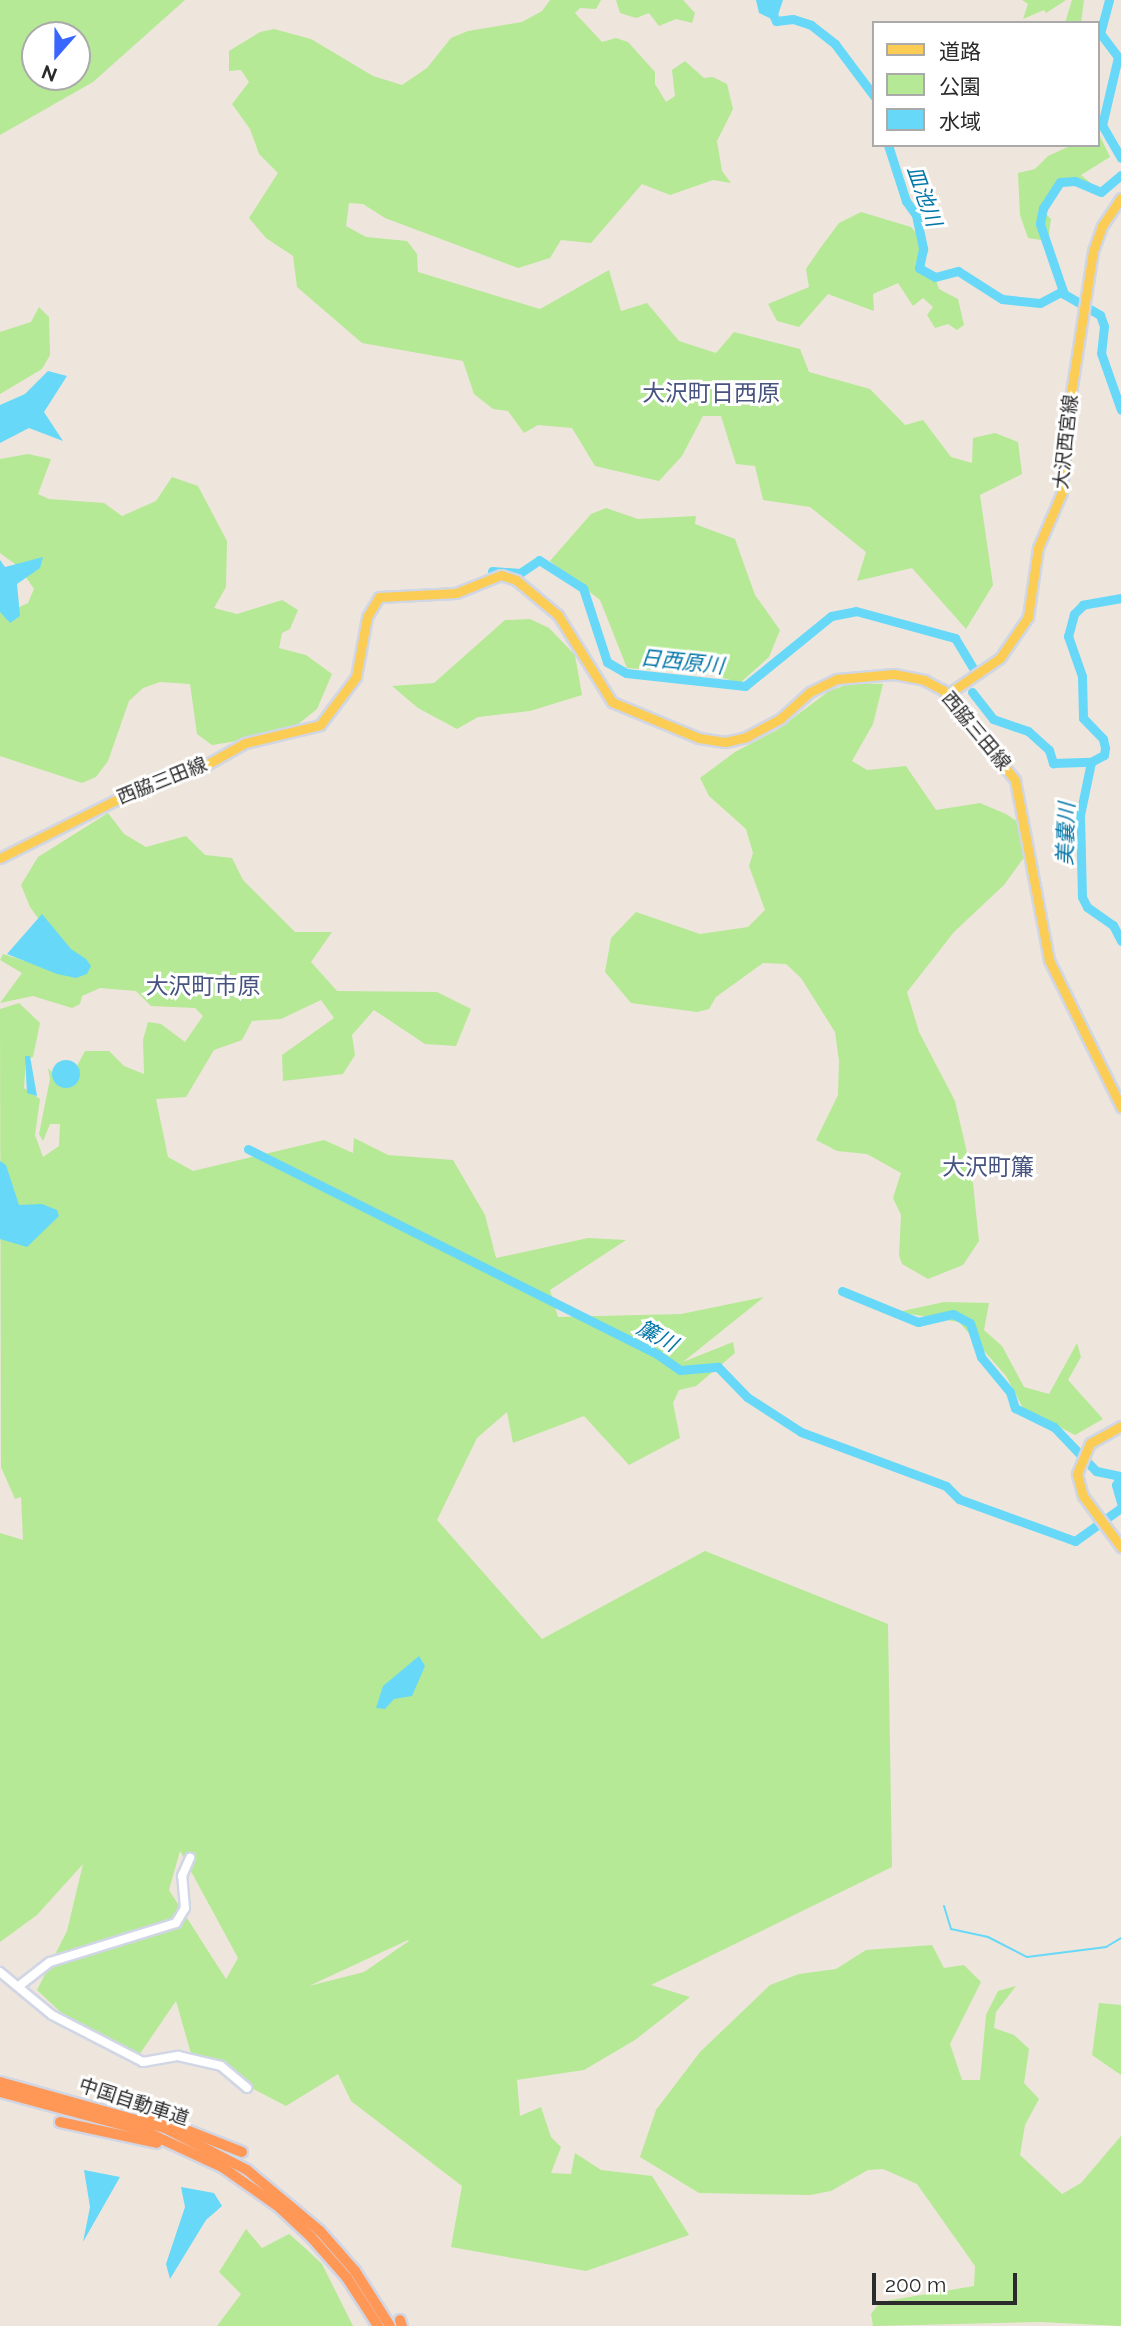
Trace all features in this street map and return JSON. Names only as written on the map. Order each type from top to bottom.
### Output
[{"type":"highway","name":"中国自動車道","points":[[0,2082],[165,2128],[247,2170],[286,2200],[339,2251],[397,2324]]},
{"type":"highway","name":"中国自動車道","points":[[0,2092],[142,2130],[222,2167],[279,2207],[312,2237],[347,2278],[378,2326]]},
{"type":"highway","points":[[53,2096],[160,2118],[242,2152]]},
{"type":"highway","points":[[60,2122],[150,2141],[222,2167]]},
{"type":"main road","name":"大沢西宮線","points":[[947,694],[1000,658],[1028,617],[1038,548],[1062,492],[1065,435],[1099,233],[1121,198]]},
{"type":"main road","name":"西脇三田線","points":[[0,858],[128,794],[197,770],[245,743],[320,725],[356,677],[373,603],[386,595],[456,593],[494,575],[516,580],[558,615],[612,702],[699,738],[724,742],[746,737],[781,718],[819,686],[848,677],[902,675],[924,680],[947,694],[1015,780],[1049,960],[1121,1107]]},
{"type":"main road","points":[[1121,1426],[1090,1443],[1079,1463],[1077,1480],[1088,1504],[1121,1546]]},
{"type":"street","points":[[19,1986],[50,1962],[176,1923],[185,1908],[182,1876],[190,1858]]},
{"type":"street","points":[[0,1972],[52,2015],[143,2062],[178,2056],[221,2066],[247,2088]]},
{"type":"green space","points":[[0,0],[185,0],[91,83],[91,21],[21,21],[21,91],[77,91],[0,135]]},
{"type":"green space","points":[[550,0],[601,0],[596,9],[580,8],[575,13],[602,42],[616,38],[628,42],[655,72],[655,84],[666,102],[675,96],[672,70],[685,61],[704,78],[713,77],[727,84],[733,109],[717,141],[722,171],[731,183],[713,180],[670,195],[642,184],[591,243],[561,240],[550,258],[518,268],[385,218],[363,204],[349,203],[346,226],[366,237],[407,241],[417,254],[418,272],[540,309],[609,270],[621,311],[647,303],[679,341],[716,353],[734,332],[800,349],[809,372],[870,389],[905,425],[923,420],[951,457],[972,463],[973,438],[995,433],[1018,442],[1022,474],[980,495],[993,585],[966,629],[912,568],[857,581],[866,552],[810,507],[763,500],[755,466],[736,464],[721,416],[703,416],[682,456],[659,481],[595,466],[572,428],[538,425],[524,433],[508,411],[493,409],[474,394],[463,361],[362,343],[297,287],[293,256],[266,238],[249,218],[278,173],[259,154],[250,129],[232,104],[249,82],[241,70],[229,71],[229,51],[260,32],[274,29],[311,39],[373,76],[402,85],[427,68],[451,38],[468,31],[522,22],[542,11]]},
{"type":"green space","points":[[616,0],[683,0],[695,13],[692,23],[676,19],[659,26],[649,13],[636,18],[620,13]]},
{"type":"green space","points":[[1022,0],[1066,0],[1046,13],[1044,10],[1023,19],[1028,4]]},
{"type":"green space","points":[[1072,0],[1084,0],[1081,21],[1066,21]]},
{"type":"green space","points":[[1100,136],[1110,157],[1081,175],[1099,190],[1072,178],[1058,181],[1047,204],[1046,214],[1051,219],[1048,241],[1028,238],[1020,215],[1018,173],[1035,169],[1048,156],[1068,147],[1100,147]]},
{"type":"green space","points":[[861,212],[911,227],[928,247],[923,266],[934,275],[939,289],[958,299],[964,325],[957,330],[948,324],[935,328],[927,315],[933,307],[923,298],[913,306],[898,283],[873,294],[874,311],[828,294],[799,327],[777,321],[768,304],[809,287],[806,269],[821,247],[839,223]]},
{"type":"green space","points":[[39,307],[49,317],[50,355],[42,369],[0,394],[0,332],[31,322]]},
{"type":"green space","points":[[28,454],[51,459],[38,494],[49,499],[104,503],[122,516],[156,501],[172,477],[198,486],[227,541],[226,587],[214,608],[237,614],[282,600],[298,610],[290,629],[282,633],[279,648],[306,655],[332,674],[317,709],[287,733],[212,745],[197,734],[190,684],[160,682],[143,688],[129,701],[108,761],[96,777],[82,783],[0,756],[0,609],[11,611],[28,603],[34,589],[19,567],[0,553],[0,459]]},
{"type":"green space","points":[[606,508],[638,519],[696,516],[695,524],[735,539],[755,595],[780,630],[769,657],[740,683],[710,674],[627,668],[600,600],[550,561],[591,514]]},
{"type":"green space","points":[[530,619],[549,628],[575,655],[582,695],[530,711],[478,717],[457,729],[418,708],[392,686],[434,683],[505,620]]},
{"type":"green space","points":[[852,683],[883,684],[873,724],[852,761],[867,770],[906,766],[936,810],[980,803],[1021,824],[1025,856],[1004,885],[954,932],[907,992],[919,1032],[955,1101],[972,1174],[979,1241],[963,1265],[928,1279],[902,1264],[899,1255],[901,1215],[893,1198],[901,1173],[867,1154],[837,1151],[816,1140],[838,1095],[839,1061],[835,1032],[801,978],[786,964],[763,963],[716,997],[709,1009],[697,1012],[631,1003],[605,972],[611,938],[636,912],[700,934],[748,927],[765,910],[749,866],[753,853],[746,829],[709,796],[700,778],[735,752],[777,730],[829,691]]},
{"type":"green space","points":[[108,813],[124,834],[146,847],[186,836],[205,855],[232,858],[243,880],[295,932],[332,932],[311,962],[337,991],[437,992],[471,1009],[456,1046],[425,1044],[374,1010],[352,1035],[355,1055],[343,1074],[283,1081],[282,1055],[334,1018],[321,1000],[281,1019],[252,1021],[242,1040],[214,1050],[186,1097],[156,1099],[168,1157],[193,1171],[324,1140],[353,1153],[354,1138],[388,1155],[453,1160],[485,1215],[496,1258],[588,1238],[626,1240],[550,1290],[558,1317],[681,1314],[764,1297],[683,1362],[733,1342],[735,1353],[696,1386],[679,1390],[673,1403],[680,1438],[629,1465],[584,1416],[513,1443],[507,1412],[477,1438],[437,1520],[542,1639],[705,1551],[888,1624],[892,1867],[651,1985],[690,1997],[635,2040],[584,2070],[517,2080],[520,2116],[541,2107],[551,2137],[561,2147],[551,2173],[571,2174],[575,2153],[601,2170],[652,2176],[689,2235],[586,2271],[451,2247],[462,2186],[351,2101],[338,2074],[286,2106],[192,2057],[176,2001],[137,2058],[71,2022],[37,1990],[67,1931],[83,1864],[37,1915],[0,1942],[0,1533],[23,1540],[21,1497],[15,1499],[1,1467],[0,1009],[19,1003],[40,1023],[33,1057],[26,1059],[24,1088],[40,1099],[35,1135],[43,1157],[59,1146],[60,1124],[50,1124],[43,1141],[39,1134],[50,1079],[48,1068],[66,1087],[85,1051],[109,1051],[124,1066],[144,1074],[143,1040],[148,1022],[161,1024],[185,1042],[203,1016],[195,1008],[151,1006],[136,991],[100,988],[82,996],[80,1004],[72,1008],[33,996],[0,1003],[22,973],[0,960],[3,954],[66,974],[53,939],[30,907],[21,885],[38,857]],"holes":[[[180,1851],[238,1958],[226,1979],[169,1890]],[[408,1940],[364,1972],[309,1986]]]},
{"type":"green space","points":[[944,1302],[989,1303],[984,1330],[1002,1346],[1024,1387],[1049,1394],[1077,1343],[1081,1357],[1068,1380],[1103,1419],[1075,1435],[1023,1408],[1006,1376],[959,1322],[898,1312]]},
{"type":"green space","points":[[932,1945],[944,1968],[964,1965],[981,1982],[950,2044],[962,2080],[980,2080],[986,2015],[998,1991],[1016,1986],[996,2012],[994,2028],[1014,2035],[1029,2049],[1024,2083],[1039,2099],[1025,2125],[1020,2155],[1062,2194],[1081,2183],[1121,2136],[1121,2326],[1041,2322],[873,2326],[871,2314],[880,2302],[974,2286],[975,2266],[917,2184],[883,2169],[868,2170],[831,2191],[810,2195],[699,2193],[640,2157],[656,2110],[700,2052],[770,1985],[799,1974],[836,1969],[866,1950]]},
{"type":"green space","points":[[1099,2003],[1121,2005],[1121,2075],[1092,2055]]},
{"type":"green space","points":[[246,2229],[262,2248],[289,2234],[304,2247],[322,2264],[353,2326],[217,2326],[241,2294],[219,2272]]},
{"type":"water","points":[[756,0],[783,0],[776,21],[759,13]]},
{"type":"water","points":[[48,371],[67,376],[44,412],[63,441],[29,428],[0,443],[0,405],[25,394]]},
{"type":"water","points":[[43,557],[40,568],[17,584],[20,616],[10,623],[0,612],[0,560],[5,567]]},
{"type":"water","points":[[42,914],[71,949],[86,959],[91,966],[87,974],[76,978],[57,974],[7,954]]},
{"type":"water","points":[[25,1056],[30,1056],[37,1096],[27,1093]]},
{"type":"water","points":[[66,1060],[76,1064],[80,1074],[76,1084],[66,1088],[56,1084],[52,1074],[56,1064]]},
{"type":"water","points":[[0,1161],[6,1165],[19,1205],[42,1204],[57,1210],[59,1216],[27,1247],[0,1239]]},
{"type":"water","points":[[419,1656],[425,1666],[412,1696],[394,1699],[385,1709],[376,1708],[383,1686]]},
{"type":"water","points":[[84,2170],[120,2177],[83,2242],[90,2207]]},
{"type":"water","points":[[181,2187],[214,2193],[222,2206],[206,2220],[170,2279],[166,2264],[185,2207]]},
{"type":"waterway","name":"美嚢川","points":[[1109,0],[1100,33],[1118,57],[1102,125],[1121,158]]},
{"type":"waterway","name":"皿池川","points":[[772,12],[776,21],[793,19],[811,25],[835,44],[872,93]]},
{"type":"waterway","name":"皿池川","points":[[889,147],[906,201],[916,215],[923,249],[919,268],[935,277],[958,271],[1002,299],[1040,303],[1063,291]]},
{"type":"waterway","name":"美嚢川","points":[[1121,175],[1101,192],[1075,181],[1060,182],[1043,208],[1040,224],[1064,294],[1100,315],[1104,326],[1101,353],[1121,410]]},
{"type":"waterway","name":"日西原川","points":[[492,571],[520,573],[539,560],[583,588],[607,662],[626,673],[745,686],[831,616],[856,611],[955,638],[974,670]]},
{"type":"waterway","name":"美嚢川","points":[[1121,598],[1083,605],[1074,614],[1068,636],[1082,676],[1083,718],[1103,739],[1105,748],[1104,755],[1091,762],[1080,815],[1082,897],[1087,907],[1113,925],[1121,941]]},
{"type":"waterway","name":"日西原川","points":[[972,692],[993,719],[1028,731],[1049,750],[1053,763],[1091,762]]},
{"type":"waterway","name":"簾川","points":[[248,1149],[657,1354],[680,1370],[718,1367],[747,1397],[801,1432],[946,1486],[959,1499],[1075,1541],[1121,1508]]},
{"type":"waterway","points":[[842,1291],[918,1322],[953,1314],[970,1323],[981,1357],[1010,1392],[1015,1408],[1054,1427],[1096,1471],[1120,1476]]},
{"type":"waterway","name":"美嚢川","points":[[1121,1476],[1116,1485],[1121,1503]]},
{"type":"waterway","points":[[944,1906],[951,1929],[988,1937],[1027,1957],[1106,1947],[1121,1938]]},
{"type":"district","name":"大沢町日西原","points":[[711,393]]},
{"type":"district","name":"大沢町市原","points":[[203,986]]},
{"type":"district","name":"大沢町簾","points":[[988,1167]]}]
